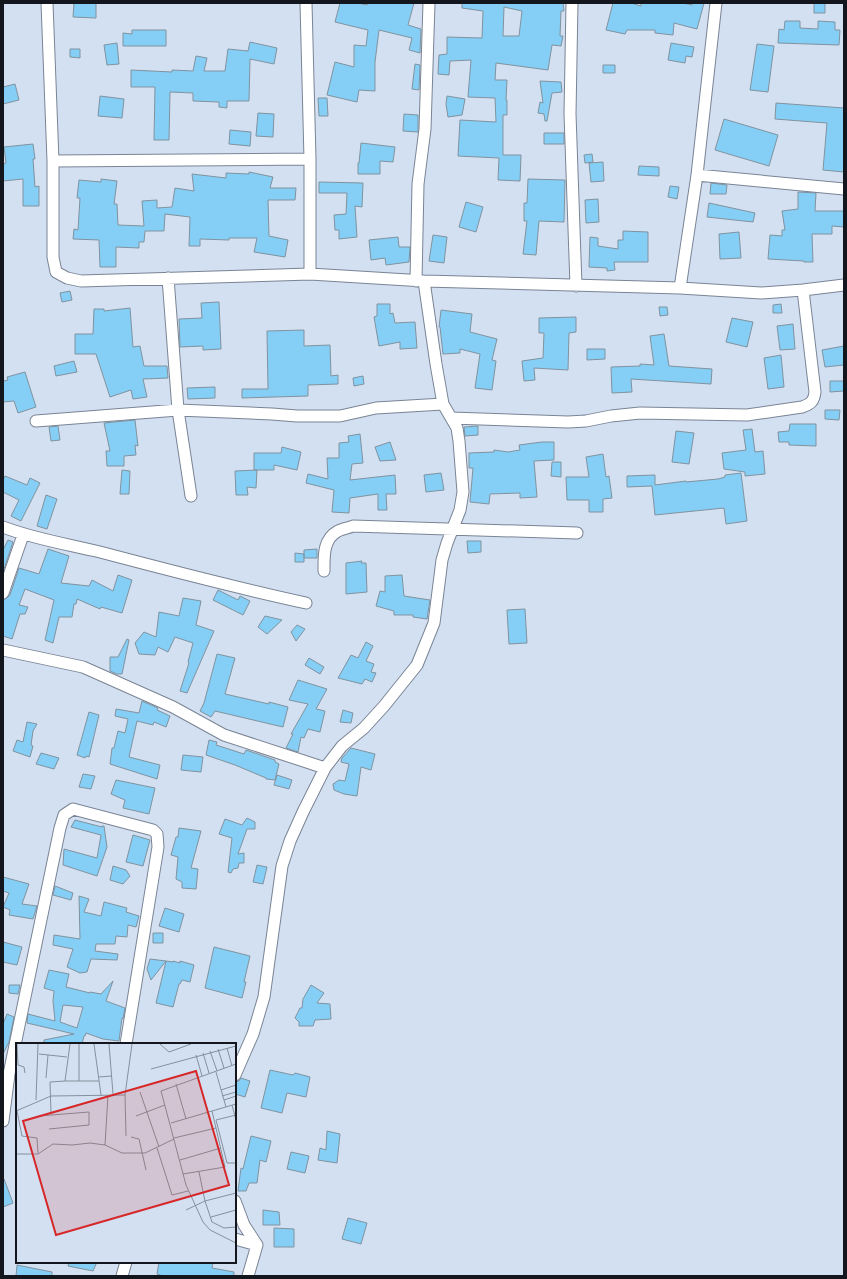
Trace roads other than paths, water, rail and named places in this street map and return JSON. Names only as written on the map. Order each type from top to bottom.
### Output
[{"type":"street","points":[[47,3],[53,161],[53,257],[56,272],[67,278],[81,280],[310,274],[420,281],[680,288],[761,293],[844,285]]},
{"type":"street","points":[[306,3],[310,159],[310,274]]},
{"type":"street","points":[[236,1073],[253,1034],[264,997],[282,866],[290,841],[325,768],[342,746],[364,728],[384,706],[417,665],[434,623],[442,560],[460,510],[463,492],[457,428],[443,404],[420,281],[418,184],[425,129],[429,3]]},
{"type":"street","points":[[572,3],[570,114],[576,286]]},
{"type":"street","points":[[680,288],[697,175],[716,3]]},
{"type":"street","points":[[53,161],[310,159]]},
{"type":"street","points":[[697,175],[844,189]]},
{"type":"street","points":[[168,278],[178,410],[191,496]]},
{"type":"street","points":[[451,418],[580,422],[611,416],[640,413],[747,415],[810,405],[814,400],[815,392],[803,290]]},
{"type":"street","points":[[36,421],[178,410],[297,416],[340,416],[376,408],[443,404]]},
{"type":"street","points":[[324,571],[324,551],[327,542],[337,531],[353,526],[577,533]]},
{"type":"street","points":[[3,527],[23,535],[306,603]]},
{"type":"street","points":[[3,593],[23,535]]},
{"type":"street","points":[[3,650],[83,667],[173,707],[224,735],[325,768]]},
{"type":"street","points":[[3,1121],[6,1073],[60,828],[64,815],[73,809],[153,830],[157,834],[158,847],[126,1043]]},
{"type":"street","points":[[236,1204],[244,1225],[257,1245],[248,1276]]},
{"type":"street","points":[[236,1239],[257,1245]]},
{"type":"street","points":[[122,1276],[126,1263]]}]
